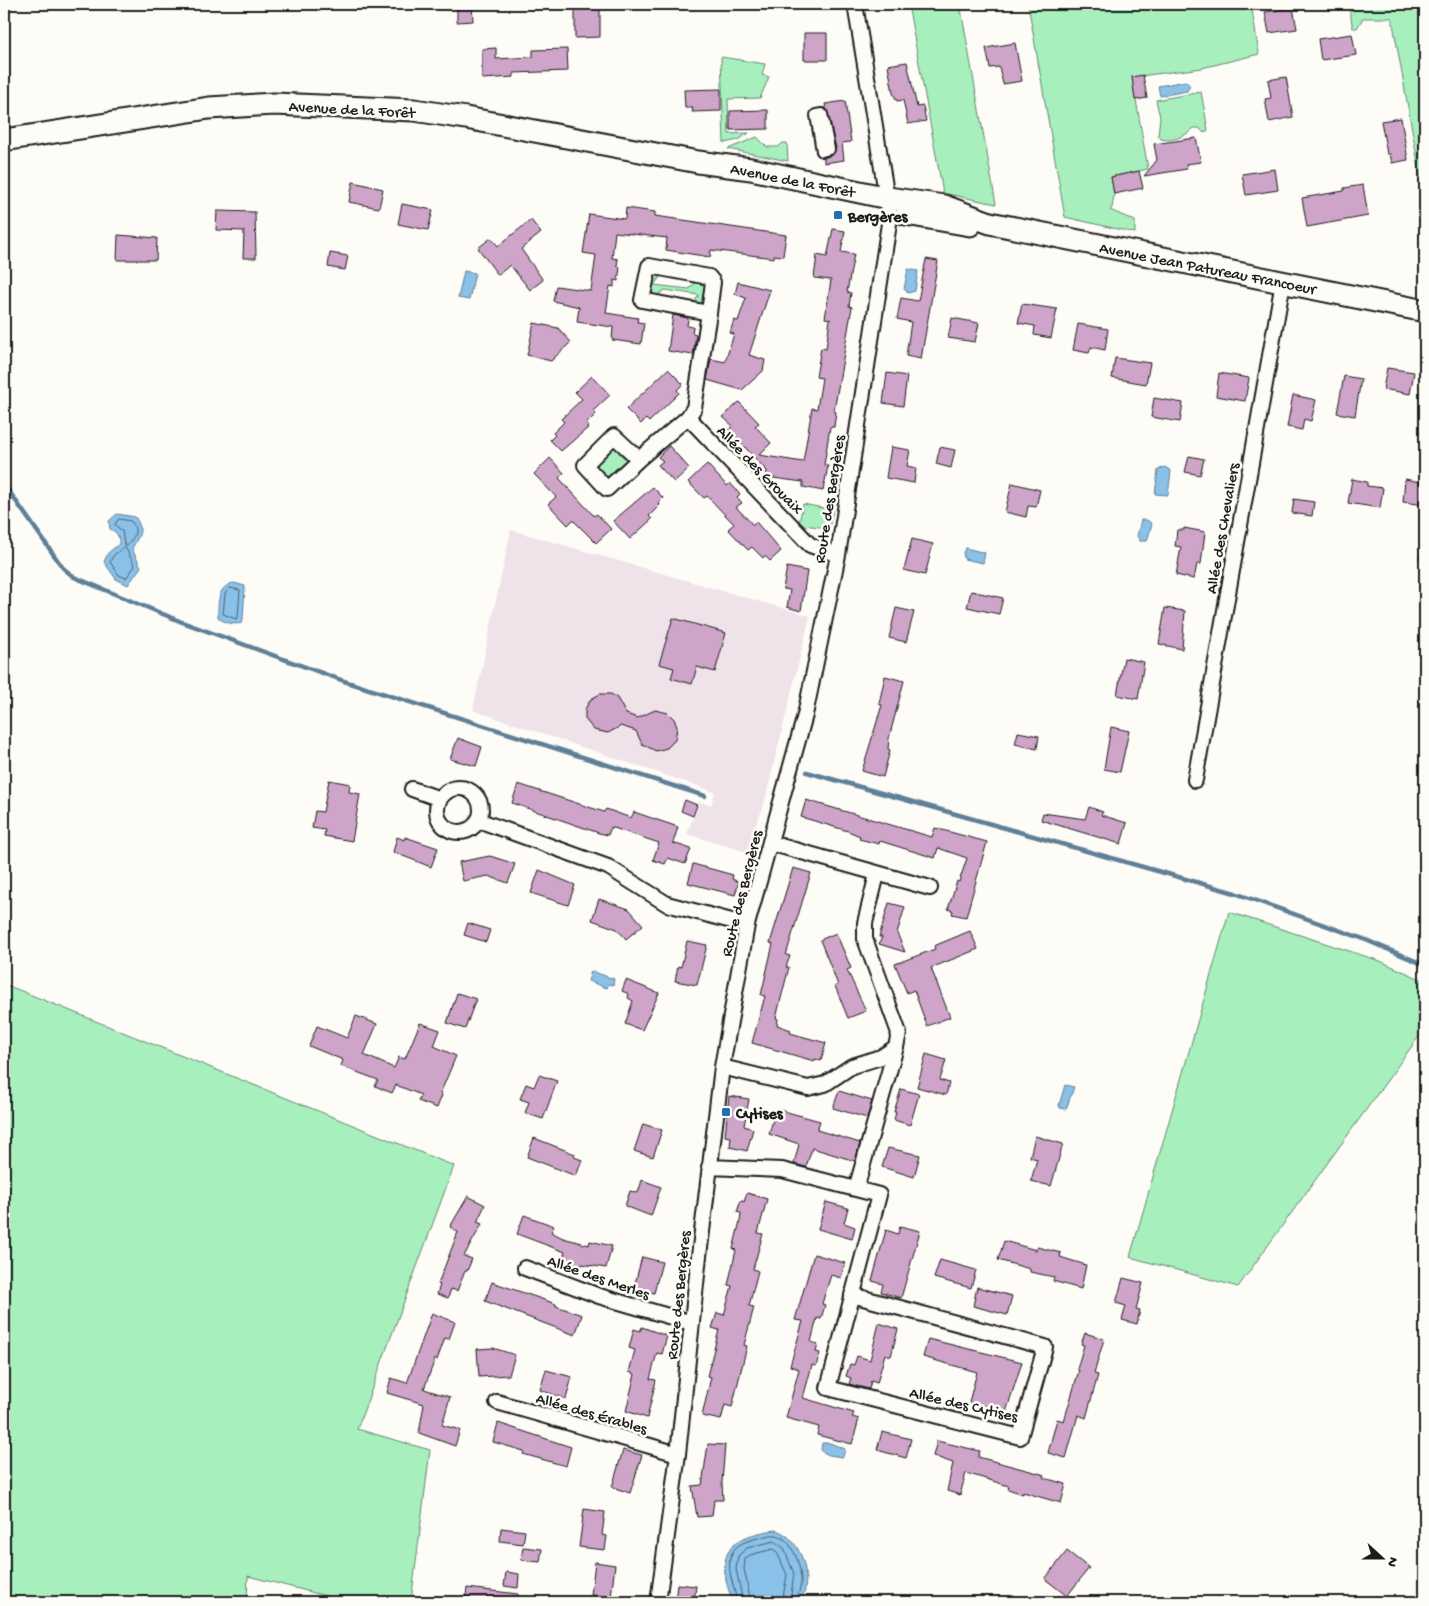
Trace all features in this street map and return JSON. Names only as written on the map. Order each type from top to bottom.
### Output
[{"type":"main road","name":"Avenue de la Forêt","points":[[4,140],[209,108],[274,104],[414,110],[698,162],[757,182],[889,204]]},
{"type":"main road","name":"Avenue Jean Patureau Francoeur","points":[[889,204],[944,206],[990,223],[1425,310]]},
{"type":"street","name":"Route des Bergères","points":[[658,1602],[678,1454],[709,1167],[722,1067],[747,925],[805,715],[838,555],[889,204],[874,128],[855,4]]},
{"type":"street","points":[[639,459],[688,417],[694,408],[709,313],[713,282],[709,276],[649,266],[642,300],[709,313]]},
{"type":"street","name":"Allée des Chevaliers","points":[[1195,780],[1282,282]]},
{"type":"street","name":"Allée des Grouaix","points":[[688,417],[810,545],[838,555]]},
{"type":"street","points":[[457,787],[466,788],[474,793],[479,801],[481,810],[478,820],[465,831],[456,832],[447,829],[440,823],[437,814],[440,798],[448,790],[457,787]]},
{"type":"street","points":[[412,789],[440,798]]},
{"type":"street","points":[[478,820],[608,867],[666,904],[747,925]]},
{"type":"street","points":[[770,844],[930,888]]},
{"type":"street","points":[[856,1189],[899,1033],[865,939],[864,923],[878,874]]},
{"type":"street","points":[[722,1067],[808,1088],[825,1084],[852,1066],[891,1053],[896,1047]]},
{"type":"street","name":"Allée des Cytises","points":[[709,1167],[782,1170],[879,1195],[852,1295],[828,1388],[1020,1437],[1045,1347],[852,1295]]},
{"type":"street","name":"Allée des Merles","points":[[525,1268],[600,1296],[692,1323]]},
{"type":"street","name":"Allée des Érables","points":[[496,1402],[678,1454]]},
{"type":"shaded area","points":[[511,530],[810,616],[763,808],[754,828],[757,831],[750,853],[687,834],[699,802],[711,805],[715,792],[473,710]]},
{"type":"green space","points":[[908,4],[960,4],[996,204],[943,193]]},
{"type":"green space","points":[[1028,4],[1251,4],[1259,54],[1202,68],[1132,77],[1148,169],[1111,177],[1114,194],[1110,210],[1135,221],[1135,233],[1065,217]]},
{"type":"green space","points":[[1348,4],[1425,4],[1425,202],[1392,18],[1363,18],[1357,28],[1353,28]]},
{"type":"green space","points":[[721,57],[765,64],[762,75],[769,77],[760,98],[728,99],[729,134],[749,133],[738,140],[724,143]]},
{"type":"green space","points":[[1201,92],[1208,130],[1204,133],[1199,128],[1194,128],[1179,138],[1161,139],[1158,135],[1160,117],[1156,100]]},
{"type":"green space","points":[[757,137],[767,147],[778,147],[783,143],[787,143],[788,161],[728,149]]},
{"type":"green space","points":[[657,275],[661,276],[654,285],[689,289],[697,281],[708,285],[705,301],[701,304],[694,302],[699,295],[665,290],[654,297],[652,286]]},
{"type":"green space","points":[[613,446],[628,462],[609,480],[605,479],[594,465]]},
{"type":"green space","points":[[803,504],[833,510],[829,528],[799,523]]},
{"type":"green space","points":[[1229,912],[1380,961],[1425,981],[1425,1028],[1238,1287],[1130,1257]]},
{"type":"green space","points":[[4,984],[454,1166],[357,1429],[430,1450],[411,1602],[350,1602],[248,1576],[247,1602],[4,1602]]},
{"type":"water","points":[[1186,81],[1190,86],[1187,91],[1160,96],[1158,86]]},
{"type":"water","points":[[908,269],[918,271],[915,291],[908,293],[904,289]]},
{"type":"water","points":[[464,271],[475,273],[469,300],[458,298]]},
{"type":"water","points":[[1165,467],[1171,471],[1168,495],[1155,494],[1158,470]]},
{"type":"water","points":[[117,514],[135,517],[140,526],[140,533],[132,549],[141,567],[128,585],[116,579],[104,562],[108,553],[119,544],[118,535],[110,529],[109,521]]},
{"type":"water","points":[[1141,520],[1147,520],[1152,524],[1147,541],[1140,541],[1137,536]]},
{"type":"water","points":[[1425,538],[1425,560],[1419,559],[1422,540]]},
{"type":"water","points":[[966,548],[985,553],[983,563],[964,559],[963,552]]},
{"type":"water","points":[[234,583],[245,586],[243,619],[242,623],[239,624],[226,622],[218,617],[221,591]]},
{"type":"water","points":[[591,971],[614,979],[613,985],[609,984],[607,988],[588,981]]},
{"type":"water","points":[[1065,1085],[1074,1087],[1066,1109],[1060,1108],[1059,1105]]},
{"type":"water","points":[[822,1443],[830,1443],[845,1449],[843,1457],[829,1455],[821,1451]]},
{"type":"water","points":[[776,1530],[785,1534],[793,1541],[803,1560],[806,1582],[801,1601],[733,1602],[727,1586],[725,1572],[725,1560],[729,1551],[736,1543],[746,1537]]},
{"type":"building","points":[[457,4],[472,4],[473,21],[457,22]]},
{"type":"building","points":[[1293,8],[1297,29],[1269,33],[1265,12]]},
{"type":"building","points":[[575,9],[600,9],[600,37],[575,38]]},
{"type":"building","points":[[804,33],[827,33],[827,60],[804,60]]},
{"type":"building","points":[[1352,34],[1356,55],[1321,60],[1318,39]]},
{"type":"building","points":[[1015,43],[1022,81],[1003,84],[999,67],[990,68],[986,48]]},
{"type":"building","points":[[496,48],[496,59],[533,57],[533,50],[567,49],[568,71],[514,73],[514,77],[482,79],[482,49]]},
{"type":"building","points":[[907,62],[917,107],[923,106],[926,121],[908,124],[903,100],[897,101],[893,93],[888,65]]},
{"type":"building","points":[[1143,75],[1147,98],[1135,100],[1132,77]]},
{"type":"building","points":[[1286,77],[1293,117],[1269,122],[1265,99],[1271,98],[1268,80]]},
{"type":"building","points":[[721,89],[721,111],[692,112],[693,108],[685,108],[684,90]]},
{"type":"building","points":[[845,101],[851,142],[842,143],[844,160],[824,163],[824,158],[833,154],[836,148],[825,104]]},
{"type":"building","points":[[768,110],[768,129],[730,130],[730,111]]},
{"type":"building","points":[[1401,118],[1408,160],[1392,163],[1390,154],[1387,154],[1381,121]]},
{"type":"building","points":[[1196,138],[1201,162],[1186,164],[1187,169],[1144,176],[1157,160],[1154,144]]},
{"type":"building","points":[[1275,169],[1278,190],[1246,195],[1242,174]]},
{"type":"building","points":[[1139,171],[1143,188],[1114,194],[1111,177]]},
{"type":"building","points":[[353,182],[383,189],[379,208],[349,202]]},
{"type":"building","points":[[1363,185],[1368,216],[1307,227],[1302,198],[1344,191],[1344,188]]},
{"type":"building","points":[[402,204],[433,210],[428,230],[398,224]]},
{"type":"building","points":[[626,208],[655,212],[655,216],[786,235],[783,256],[774,255],[774,258],[711,250],[710,257],[666,250],[667,238],[615,232],[612,258],[618,259],[617,265],[620,267],[618,281],[614,280],[614,287],[610,286],[606,313],[638,318],[637,322],[644,323],[641,344],[612,340],[613,327],[577,322],[579,307],[553,301],[556,286],[591,291],[596,255],[583,253],[589,214],[625,219]]},
{"type":"building","points":[[217,211],[255,212],[256,258],[243,258],[244,231],[216,230]]},
{"type":"building","points":[[531,220],[541,233],[521,249],[543,280],[530,290],[510,265],[498,275],[478,248],[491,238],[498,246]]},
{"type":"building","points":[[833,229],[845,231],[841,252],[854,254],[847,292],[851,293],[849,306],[852,307],[834,411],[836,412],[834,427],[830,427],[824,465],[828,466],[823,491],[803,487],[803,482],[766,477],[767,471],[729,430],[733,426],[723,417],[739,402],[759,423],[755,426],[771,443],[759,455],[803,462],[812,408],[817,409],[822,378],[816,377],[821,348],[826,349],[830,319],[825,318],[831,280],[814,278],[817,255],[827,257]]},
{"type":"building","points":[[118,235],[157,238],[156,260],[117,260]]},
{"type":"building","points":[[330,253],[348,256],[345,270],[328,267]]},
{"type":"building","points":[[926,259],[938,261],[921,359],[906,356],[911,322],[897,319],[901,298],[918,301]]},
{"type":"building","points":[[738,282],[770,290],[749,355],[765,360],[763,371],[742,390],[707,380],[711,359],[725,362],[734,334],[730,333],[734,320],[738,321],[746,298],[735,294]]},
{"type":"building","points":[[1022,304],[1057,309],[1051,338],[1034,335],[1035,326],[1018,323]]},
{"type":"building","points":[[673,315],[688,318],[687,326],[693,327],[692,333],[696,334],[693,355],[668,351]]},
{"type":"building","points":[[952,318],[979,323],[975,342],[948,338]]},
{"type":"building","points":[[534,323],[558,328],[571,342],[551,361],[527,355]]},
{"type":"building","points":[[1078,324],[1108,329],[1105,350],[1091,347],[1089,353],[1073,350]]},
{"type":"building","points":[[1115,358],[1150,363],[1146,384],[1112,378]]},
{"type":"building","points":[[1387,368],[1414,372],[1410,394],[1383,389]]},
{"type":"building","points":[[668,369],[683,384],[677,390],[679,393],[649,422],[646,419],[641,424],[626,409]]},
{"type":"building","points":[[887,373],[907,376],[903,406],[883,403]]},
{"type":"building","points":[[1219,373],[1249,378],[1245,401],[1216,396]]},
{"type":"building","points":[[592,376],[610,395],[593,411],[596,414],[586,424],[589,427],[561,451],[550,440],[555,435],[553,433],[564,422],[561,419],[582,399],[575,392]]},
{"type":"building","points":[[1344,376],[1361,379],[1355,416],[1337,413]]},
{"type":"building","points":[[1293,395],[1316,400],[1311,421],[1304,419],[1302,430],[1287,427]]},
{"type":"building","points":[[1154,398],[1183,403],[1180,422],[1151,417]]},
{"type":"building","points":[[669,446],[689,468],[674,482],[658,465],[663,461],[658,457]]},
{"type":"building","points":[[891,447],[910,450],[907,466],[916,468],[914,483],[886,478]]},
{"type":"building","points":[[940,447],[955,450],[951,468],[936,464]]},
{"type":"building","points":[[1189,456],[1204,459],[1200,475],[1185,472]]},
{"type":"building","points":[[550,458],[564,473],[559,478],[594,516],[597,514],[611,529],[596,543],[573,520],[568,525],[548,504],[556,497],[534,474]]},
{"type":"building","points":[[707,464],[727,486],[730,483],[740,494],[737,497],[742,503],[736,507],[753,525],[756,522],[781,551],[770,561],[765,556],[763,558],[752,547],[748,550],[728,529],[734,524],[707,496],[704,498],[688,482]]},
{"type":"building","points":[[1352,479],[1367,482],[1367,486],[1383,488],[1380,508],[1348,503]]},
{"type":"building","points":[[1405,479],[1425,483],[1425,505],[1403,502]]},
{"type":"building","points":[[1012,483],[1040,490],[1036,507],[1028,506],[1026,517],[1005,512]]},
{"type":"building","points":[[653,487],[663,498],[658,503],[660,505],[649,516],[652,519],[630,539],[613,521]]},
{"type":"building","points":[[1294,499],[1314,502],[1312,516],[1292,513]]},
{"type":"building","points":[[1184,528],[1205,532],[1201,564],[1197,564],[1194,579],[1176,575],[1181,547],[1175,546],[1177,530],[1184,530]]},
{"type":"building","points":[[912,539],[933,544],[925,575],[904,570]]},
{"type":"building","points":[[787,567],[807,571],[801,611],[787,607],[790,590],[783,589]]},
{"type":"building","points":[[971,591],[1003,598],[999,614],[967,607]]},
{"type":"building","points":[[896,608],[914,612],[906,642],[889,638]]},
{"type":"building","points":[[1165,608],[1185,611],[1182,649],[1159,644]]},
{"type":"building","points":[[673,618],[726,633],[715,672],[697,667],[692,684],[671,678],[674,668],[659,664]]},
{"type":"building","points":[[1124,658],[1144,662],[1138,699],[1117,695]]},
{"type":"building","points":[[885,676],[904,681],[889,738],[888,749],[890,750],[883,777],[862,771],[882,705],[879,704]]},
{"type":"building","points":[[600,694],[611,694],[617,698],[626,714],[638,718],[655,710],[668,713],[674,719],[677,727],[675,740],[667,748],[656,751],[642,744],[636,731],[621,726],[608,733],[594,730],[585,719],[585,709],[591,699]]},
{"type":"building","points":[[1111,727],[1129,731],[1120,772],[1104,769]]},
{"type":"building","points":[[1018,732],[1039,736],[1037,749],[1015,744]]},
{"type":"building","points":[[458,738],[482,747],[476,766],[450,759]]},
{"type":"building","points":[[329,780],[350,784],[349,792],[360,794],[352,841],[324,836],[325,830],[312,828],[315,811],[323,812]]},
{"type":"building","points":[[518,784],[604,812],[606,809],[631,818],[634,812],[678,827],[673,843],[691,849],[685,864],[668,858],[665,864],[653,860],[659,843],[611,827],[608,835],[599,833],[512,803]]},
{"type":"building","points":[[685,800],[697,805],[693,816],[681,811]]},
{"type":"building","points":[[806,800],[932,837],[935,828],[987,842],[966,917],[952,914],[953,911],[948,909],[967,858],[938,848],[935,858],[880,841],[879,844],[859,839],[860,836],[848,831],[801,817]]},
{"type":"building","points":[[1089,807],[1103,812],[1101,815],[1127,823],[1121,844],[1041,820],[1043,813],[1085,819]]},
{"type":"building","points":[[397,837],[404,840],[405,837],[438,848],[431,867],[393,852]]},
{"type":"building","points":[[490,856],[515,864],[508,883],[488,876],[463,881],[459,862]]},
{"type":"building","points":[[693,864],[733,875],[732,879],[739,882],[735,895],[688,883]]},
{"type":"building","points":[[793,868],[811,873],[786,955],[790,956],[786,967],[789,967],[776,1018],[778,1019],[777,1025],[791,1030],[790,1033],[826,1043],[821,1061],[815,1059],[814,1061],[752,1043],[765,996],[761,995],[773,944],[770,943]]},
{"type":"building","points":[[539,870],[575,885],[568,905],[531,893]]},
{"type":"building","points":[[599,899],[629,909],[643,925],[626,939],[617,929],[592,920]]},
{"type":"building","points":[[889,903],[905,907],[897,933],[905,952],[879,944],[882,937],[879,937]]},
{"type":"building","points":[[468,923],[490,930],[486,942],[464,935]]},
{"type":"building","points":[[970,931],[978,949],[931,968],[950,1017],[927,1026],[914,990],[907,993],[895,964],[935,949],[934,946]]},
{"type":"building","points":[[836,933],[851,968],[847,970],[866,1011],[848,1018],[835,986],[838,985],[820,940]]},
{"type":"building","points":[[687,941],[707,945],[697,985],[675,981],[678,966],[681,967]]},
{"type":"building","points":[[626,980],[659,993],[642,1030],[625,1024],[633,1001],[628,998],[629,994],[622,991]]},
{"type":"building","points":[[457,993],[476,999],[465,1029],[447,1023]]},
{"type":"building","points":[[356,1016],[377,1024],[364,1055],[394,1068],[399,1057],[405,1059],[420,1023],[440,1030],[434,1046],[456,1056],[440,1094],[442,1095],[437,1108],[418,1101],[421,1095],[396,1085],[392,1093],[375,1086],[378,1080],[341,1066],[343,1060],[309,1046],[317,1026],[347,1038]]},
{"type":"building","points":[[926,1054],[946,1060],[940,1080],[949,1083],[946,1095],[917,1087]]},
{"type":"building","points":[[539,1075],[557,1081],[543,1119],[525,1113],[529,1102],[520,1099],[526,1084],[534,1087]]},
{"type":"building","points":[[901,1089],[919,1094],[910,1125],[894,1120],[896,1112],[894,1112]]},
{"type":"building","points":[[839,1091],[872,1101],[867,1118],[833,1108]]},
{"type":"building","points":[[729,1096],[749,1099],[744,1126],[753,1129],[747,1151],[730,1147],[731,1137],[725,1136]]},
{"type":"building","points":[[776,1109],[820,1121],[817,1130],[860,1143],[855,1161],[812,1148],[806,1167],[794,1164],[799,1144],[769,1134]]},
{"type":"building","points":[[643,1124],[662,1130],[653,1157],[634,1151]]},
{"type":"building","points":[[1035,1136],[1063,1144],[1051,1186],[1031,1181],[1037,1159],[1030,1157]]},
{"type":"building","points":[[534,1138],[575,1154],[574,1157],[582,1160],[576,1176],[527,1157]]},
{"type":"building","points":[[888,1148],[920,1155],[914,1177],[882,1167]]},
{"type":"building","points":[[642,1180],[661,1187],[651,1216],[625,1206],[630,1191],[638,1193]]},
{"type":"building","points":[[747,1193],[767,1199],[758,1233],[763,1234],[753,1269],[758,1271],[749,1306],[754,1307],[744,1345],[747,1346],[732,1407],[725,1405],[721,1420],[702,1416],[711,1377],[707,1376],[719,1330],[712,1328],[717,1313],[724,1315],[732,1286],[728,1285],[736,1250],[733,1249],[741,1213],[737,1212],[741,1200],[744,1202]]},
{"type":"building","points":[[468,1196],[485,1205],[477,1222],[482,1224],[464,1256],[472,1259],[467,1271],[465,1271],[457,1291],[451,1289],[448,1298],[437,1294],[440,1285],[438,1284],[458,1232],[450,1227]]},
{"type":"building","points":[[826,1202],[848,1208],[844,1223],[855,1227],[852,1239],[818,1229]]},
{"type":"building","points":[[524,1215],[554,1226],[551,1232],[563,1238],[589,1245],[590,1241],[612,1246],[606,1268],[582,1264],[581,1266],[562,1261],[565,1252],[517,1234]]},
{"type":"building","points":[[900,1226],[920,1231],[901,1298],[881,1292],[883,1284],[872,1281],[886,1230],[898,1234]]},
{"type":"building","points":[[1004,1241],[1036,1250],[1037,1247],[1061,1253],[1060,1257],[1086,1265],[1081,1289],[1053,1281],[1054,1277],[1030,1272],[1030,1269],[998,1260]]},
{"type":"building","points":[[814,1254],[845,1263],[841,1278],[831,1275],[822,1304],[825,1305],[821,1319],[817,1318],[811,1342],[818,1344],[816,1352],[820,1353],[816,1366],[812,1365],[803,1398],[854,1413],[852,1417],[859,1419],[852,1444],[817,1435],[819,1427],[786,1418],[799,1369],[790,1366],[803,1321],[795,1320]]},
{"type":"building","points":[[642,1257],[662,1262],[654,1293],[634,1287]]},
{"type":"building","points":[[940,1260],[976,1270],[971,1288],[934,1278]]},
{"type":"building","points":[[1123,1278],[1143,1283],[1136,1309],[1140,1310],[1137,1324],[1122,1320],[1126,1306],[1116,1303]]},
{"type":"building","points":[[492,1282],[582,1315],[575,1335],[485,1301]]},
{"type":"building","points":[[977,1287],[1012,1296],[1007,1315],[973,1306]]},
{"type":"building","points":[[432,1313],[455,1322],[449,1339],[445,1338],[437,1360],[435,1359],[424,1389],[450,1397],[442,1425],[460,1430],[455,1446],[419,1433],[424,1404],[387,1393],[391,1378],[407,1383]]},
{"type":"building","points":[[879,1323],[898,1329],[891,1356],[885,1354],[877,1383],[871,1381],[869,1389],[849,1384],[851,1378],[846,1376],[850,1364],[854,1365],[857,1356],[870,1360]]},
{"type":"building","points":[[642,1327],[667,1336],[662,1354],[657,1353],[650,1379],[656,1380],[647,1418],[626,1411],[635,1374],[629,1372],[635,1350],[629,1348],[634,1329],[640,1331]]},
{"type":"building","points":[[1085,1333],[1104,1339],[1094,1374],[1098,1375],[1086,1418],[1078,1415],[1066,1458],[1048,1453],[1057,1419],[1064,1421],[1079,1370],[1077,1369],[1084,1345],[1081,1344]]},
{"type":"building","points":[[928,1339],[1022,1362],[1006,1412],[969,1402],[977,1372],[923,1357]]},
{"type":"building","points":[[493,1348],[515,1355],[509,1375],[479,1377],[477,1349]]},
{"type":"building","points":[[546,1370],[572,1377],[566,1399],[540,1390]]},
{"type":"building","points":[[498,1423],[571,1447],[566,1466],[523,1454],[524,1451],[493,1442]]},
{"type":"building","points":[[882,1432],[911,1439],[906,1458],[877,1450]]},
{"type":"building","points":[[937,1441],[980,1451],[978,1457],[1045,1475],[1044,1478],[1066,1484],[1061,1503],[1023,1492],[1023,1494],[1008,1489],[1009,1486],[966,1473],[960,1495],[947,1491],[953,1463],[933,1456]]},
{"type":"building","points":[[708,1444],[725,1445],[722,1482],[723,1500],[714,1500],[712,1516],[697,1517],[692,1486],[702,1485]]},
{"type":"building","points":[[623,1450],[642,1455],[630,1493],[612,1487]]},
{"type":"building","points":[[584,1509],[605,1512],[602,1535],[607,1536],[605,1550],[579,1547]]},
{"type":"building","points":[[501,1528],[525,1531],[523,1544],[500,1541]]},
{"type":"building","points":[[523,1547],[542,1549],[540,1562],[521,1560]]},
{"type":"building","points":[[1067,1551],[1089,1568],[1067,1596],[1045,1579]]},
{"type":"building","points":[[595,1562],[615,1565],[611,1597],[591,1595]]},
{"type":"building","points":[[506,1572],[519,1574],[518,1588],[504,1586]]},
{"type":"building","points":[[677,1584],[696,1586],[694,1602],[675,1602]]},
{"type":"building","points":[[467,1588],[518,1594],[518,1602],[465,1602]]},
{"type":"waterway","points":[[4,484],[63,568],[74,577],[182,622],[344,681],[705,796]]},
{"type":"waterway","points":[[807,772],[1235,893],[1361,938],[1425,965]]},
{"type":"place","name":"Bergères","points":[[838,215]]},
{"type":"place","name":"Cytises","points":[[726,1112]]}]
